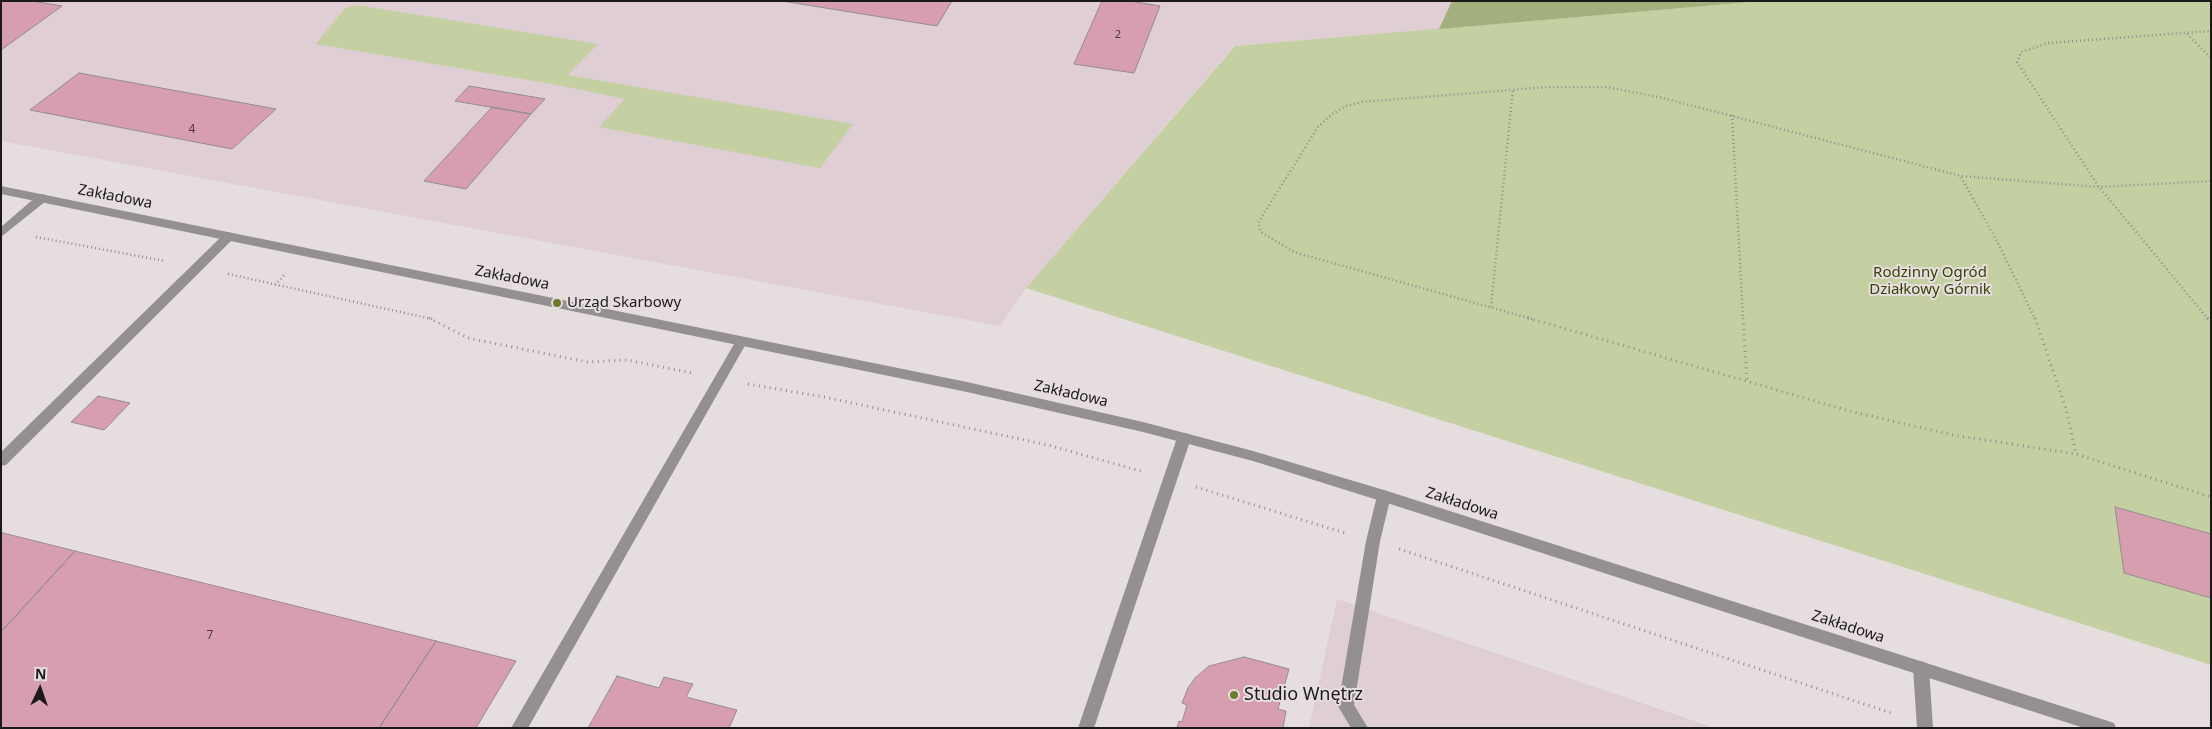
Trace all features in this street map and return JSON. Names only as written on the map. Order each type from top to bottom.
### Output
[{"type":"street","name":"Zakładowa","points":[[1,190],[967,387],[1184,438],[1384,496],[2108,728]]},
{"type":"street","points":[[1,233],[42,198]]},
{"type":"street","points":[[1,461],[229,236]]},
{"type":"street","points":[[519,728],[741,342]]},
{"type":"street","points":[[1086,728],[1184,438]]},
{"type":"street","points":[[1360,728],[1346,706],[1373,541],[1384,496]]},
{"type":"street","points":[[1921,668],[1925,728]]},
{"type":"path","points":[[2211,31],[2048,43],[2021,52],[2017,62],[2100,187],[2171,277],[2211,323]]},
{"type":"path","points":[[2186,33],[2211,58]]},
{"type":"path","points":[[2211,181],[2100,187],[1961,176],[1732,115],[1607,87],[1547,86],[1362,102],[1346,106],[1332,114],[1318,127],[1258,223],[1261,232],[1294,252],[1491,307],[1746,382],[1853,412],[1953,435],[2076,454],[2211,497]]},
{"type":"path","points":[[1491,307],[1513,89]]},
{"type":"path","points":[[1732,115],[1746,382]]},
{"type":"path","points":[[1961,176],[1998,243],[2034,316],[2066,409],[2076,454]]},
{"type":"path","points":[[35,237],[198,268],[430,318],[468,338],[587,362],[627,360],[697,374]]},
{"type":"path","points":[[740,383],[824,397],[1020,438],[1151,474]]},
{"type":"path","points":[[1189,485],[1352,535]]},
{"type":"path","points":[[1395,548],[1894,714]]},
{"type":"shaded area","points":[[1,1],[1452,1],[1439,29],[1234,46],[1026,288],[1000,326],[1,141]]},
{"type":"shaded area","points":[[1337,599],[1715,728],[1309,728]]},
{"type":"green space","points":[[1452,1],[1763,1],[1439,29]]},
{"type":"green space","name":"Rodzinny Ogród Działkowy Górnik","points":[[1763,1],[2211,1],[2211,665],[1026,288],[1235,46]]},
{"type":"green space","points":[[357,5],[598,44],[568,75],[853,124],[820,168],[599,127],[625,99],[552,84],[316,44],[345,8]]},
{"type":"building","points":[[1,1],[32,1],[62,6],[1,50]]},
{"type":"building","points":[[782,1],[952,1],[937,26]]},
{"type":"building","points":[[1102,1],[1130,1],[1160,6],[1134,73],[1074,64]]},
{"type":"building","points":[[79,73],[276,109],[232,149],[30,110]]},
{"type":"building","points":[[469,86],[545,99],[531,114],[455,101]]},
{"type":"building","points":[[492,107],[531,114],[466,189],[424,181]]},
{"type":"building","points":[[98,396],[130,403],[104,430],[71,422]]},
{"type":"building","points":[[2115,507],[2211,534],[2211,598],[2124,573]]},
{"type":"building","points":[[1,534],[75,551],[1,632]]},
{"type":"building","points":[[75,551],[436,641],[379,728],[1,728],[1,632]]},
{"type":"building","points":[[436,641],[516,661],[476,728],[379,728]]},
{"type":"building","name":"Studio Wnętrz","points":[[1244,657],[1289,669],[1278,709],[1286,711],[1283,728],[1177,728],[1179,721],[1182,722],[1187,705],[1182,703],[1188,688],[1195,678],[1209,666]]},
{"type":"building","points":[[617,676],[659,688],[664,677],[693,684],[686,697],[737,710],[729,728],[588,728]]},
{"type":"place","name":"Urząd Skarbowy","points":[[557,303]]},
{"type":"place","name":"Studio Wnętrz","points":[[1234,695]]}]
